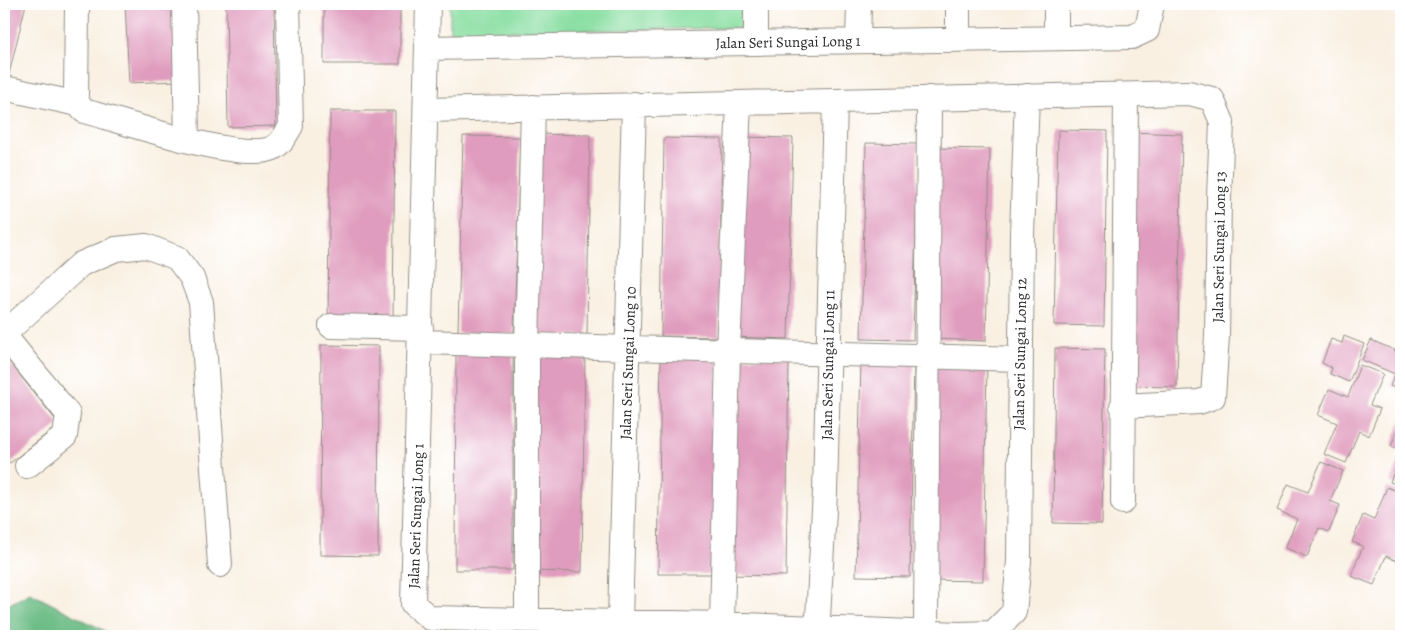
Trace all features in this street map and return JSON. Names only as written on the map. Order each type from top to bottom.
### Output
[{"type":"street","points":[[77,4],[78,104]]},
{"type":"street","points":[[184,4],[187,139]]},
{"type":"street","points":[[4,88],[78,104],[84,111],[187,139],[234,150],[268,150],[281,142],[291,126],[288,4]]},
{"type":"street","name":"Jalan Seri Sungai Long 1","points":[[428,4],[413,604],[430,618],[722,624],[818,632],[993,633],[1014,612]]},
{"type":"street","points":[[756,4],[756,42]]},
{"type":"street","points":[[858,41],[859,4]]},
{"type":"street","points":[[958,4],[958,39]]},
{"type":"street","points":[[1056,4],[1056,37]]},
{"type":"street","name":"Jalan Seri Sungai Long 1","points":[[427,48],[1132,36],[1147,30],[1152,4]]},
{"type":"street","name":"Jalan Seri Sungai Long 13","points":[[1122,406],[1199,402],[1213,397],[1217,346],[1218,198],[1222,122],[1212,99],[1189,93],[1126,95]]},
{"type":"street","points":[[426,110],[634,104],[1126,95],[1122,406],[1123,502]]},
{"type":"street","name":"Jalan Seri Sungai Long 12","points":[[1014,612],[1019,561],[1020,358],[1027,96]]},
{"type":"street","points":[[926,633],[926,355],[929,98]]},
{"type":"street","name":"Jalan Seri Sungai Long 11","points":[[818,632],[825,492],[835,101]]},
{"type":"street","points":[[722,624],[728,350],[739,103]]},
{"type":"street","name":"Jalan Seri Sungai Long 10","points":[[620,621],[634,104]]},
{"type":"street","points":[[527,619],[527,345],[533,107]]},
{"type":"street","points":[[27,466],[65,436],[68,414],[4,335],[81,264],[116,249],[146,246],[177,258],[192,278],[201,302],[216,541],[220,565]]},
{"type":"street","points":[[331,326],[527,345],[1020,358]]},
{"type":"green space","points":[[450,4],[742,4],[742,28],[450,32]]},
{"type":"green space","points":[[30,593],[115,636],[4,636],[4,607]]},
{"type":"building","points":[[4,4],[26,4],[8,78],[4,77]]},
{"type":"building","points":[[125,4],[173,4],[177,81],[129,83]]},
{"type":"building","points":[[226,4],[274,4],[276,126],[228,127]]},
{"type":"building","points":[[324,4],[400,4],[400,64],[324,64]]},
{"type":"building","points":[[330,111],[395,111],[393,323],[328,323]]},
{"type":"building","points":[[1058,130],[1107,131],[1104,326],[1054,325]]},
{"type":"building","points":[[1128,132],[1182,134],[1177,387],[1123,386]]},
{"type":"building","points":[[534,134],[590,135],[587,335],[532,335]]},
{"type":"building","points":[[463,136],[520,137],[514,334],[458,333]]},
{"type":"building","points":[[738,137],[793,138],[788,339],[734,337]]},
{"type":"building","points":[[664,138],[722,139],[719,337],[661,336]]},
{"type":"building","points":[[866,143],[918,144],[913,340],[861,339]]},
{"type":"building","points":[[936,148],[990,149],[986,341],[932,339]]},
{"type":"building","points":[[1344,336],[1364,344],[1349,382],[1330,374],[1332,368],[1322,363],[1331,339],[1342,343]]},
{"type":"building","points":[[1371,340],[1401,353],[1401,390],[1390,386],[1395,374],[1362,360]]},
{"type":"building","points":[[321,345],[379,346],[378,556],[320,555]]},
{"type":"building","points":[[1055,348],[1105,349],[1102,524],[1053,523]]},
{"type":"building","points":[[456,351],[513,352],[513,570],[455,570]]},
{"type":"building","points":[[530,352],[585,353],[582,572],[526,571]]},
{"type":"building","points":[[661,355],[718,356],[715,574],[658,574]]},
{"type":"building","points":[[6,358],[59,424],[10,463],[4,455],[4,360]]},
{"type":"building","points":[[733,358],[789,358],[786,576],[729,575]]},
{"type":"building","points":[[861,359],[914,360],[910,577],[856,576]]},
{"type":"building","points":[[932,361],[987,362],[983,581],[928,580]]},
{"type":"building","points":[[1360,365],[1383,374],[1370,405],[1380,409],[1369,436],[1359,431],[1346,463],[1324,454],[1337,423],[1318,415],[1329,389],[1348,397]]},
{"type":"building","points":[[1401,421],[1401,450],[1391,446]]},
{"type":"building","points":[[1401,454],[1401,486],[1390,482]]},
{"type":"building","points":[[1321,462],[1343,471],[1330,501],[1340,505],[1329,532],[1319,528],[1307,557],[1285,548],[1297,519],[1277,510],[1288,484],[1308,492]]},
{"type":"building","points":[[1387,487],[1401,493],[1401,518],[1396,530],[1401,532],[1401,563],[1386,556],[1374,585],[1351,576],[1363,546],[1352,542],[1363,515],[1374,520]]}]
